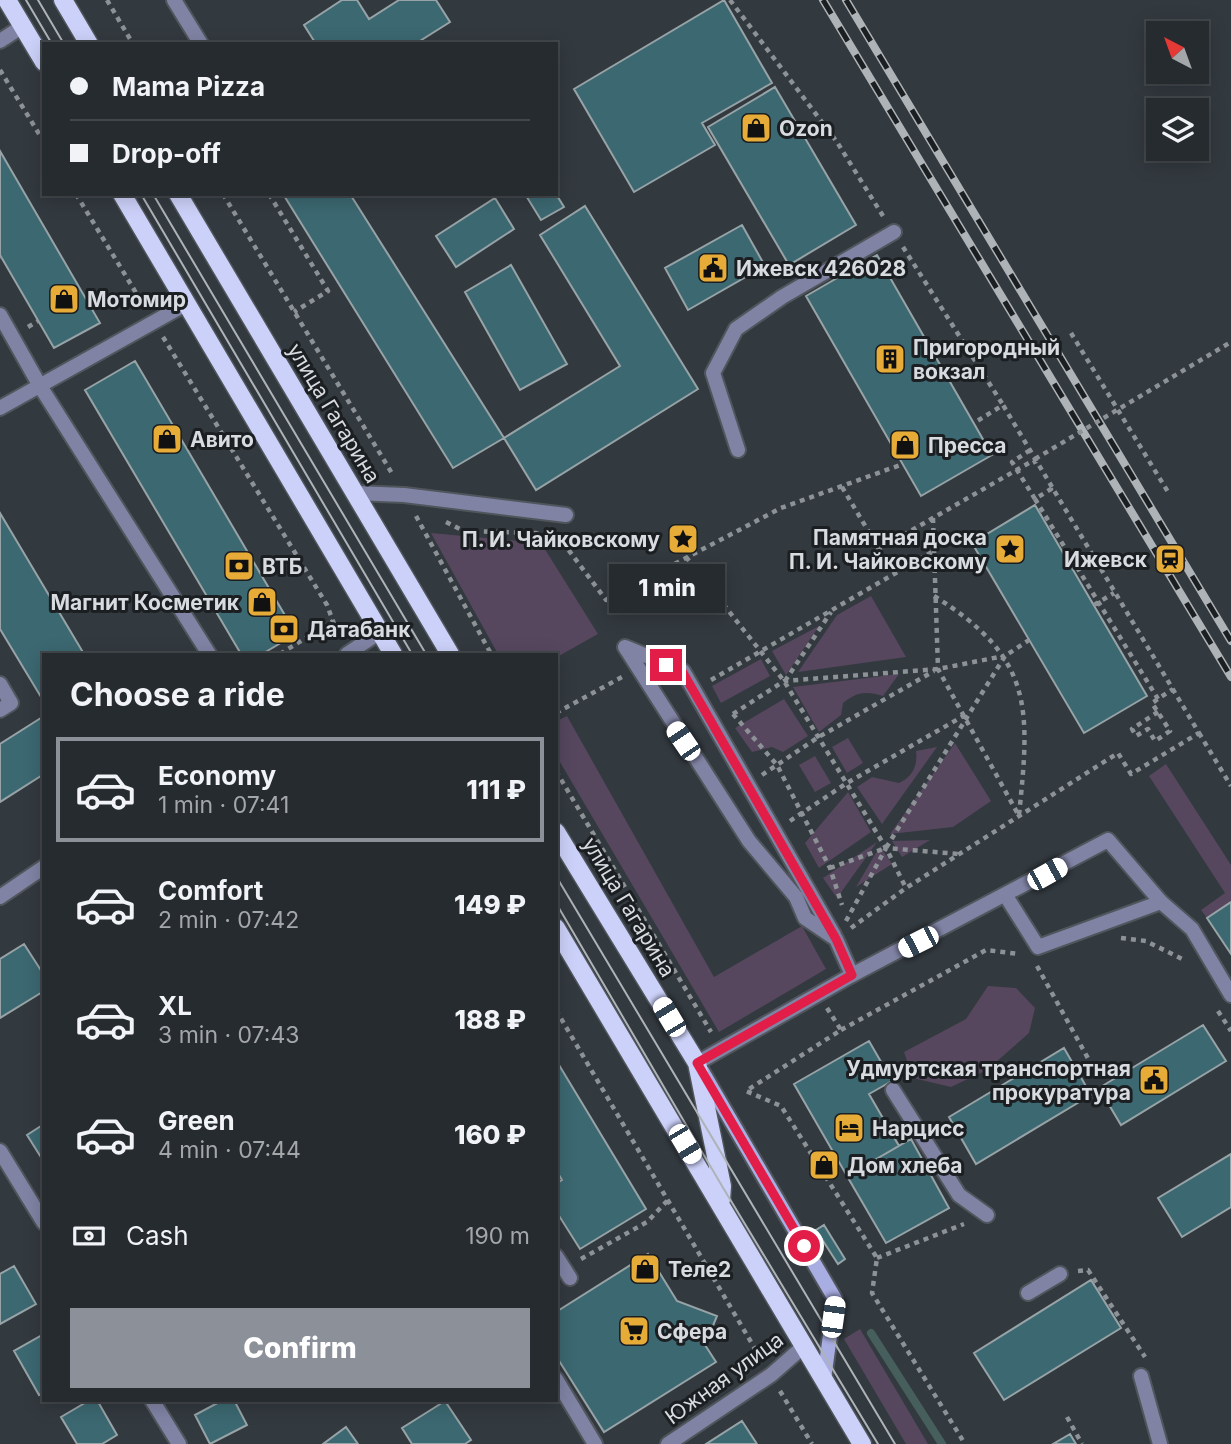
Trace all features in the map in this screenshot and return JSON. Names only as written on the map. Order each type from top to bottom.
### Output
[{"type":"main road","points":[[7,0],[42,59]]},
{"type":"main road","points":[[63,0],[88,42]]},
{"type":"main road","points":[[123,196],[392,653]]},
{"type":"main road","name":"улица Гагарина","points":[[179,196],[449,653]]},
{"type":"main road","name":"улица Гагарина","points":[[558,835],[697,1063],[722,1186],[721,1204]]},
{"type":"main road","name":"улица Гагарина","points":[[558,931],[862,1444]]},
{"type":"street","points":[[174,0],[200,42]]},
{"type":"street","points":[[0,41],[23,26]]},
{"type":"street","points":[[738,450],[713,373],[736,329],[782,297],[894,232]]},
{"type":"street","points":[[0,408],[186,304]]},
{"type":"street","points":[[0,315],[40,386],[208,653]]},
{"type":"street","points":[[355,493],[404,495],[566,515]]},
{"type":"street","points":[[344,649],[380,632]]},
{"type":"street","points":[[836,939],[805,918],[796,897],[749,841],[659,705],[625,647],[682,671],[836,939],[852,975]]},
{"type":"street","points":[[0,684],[11,703],[0,710]]},
{"type":"street","points":[[824,1379],[835,1299],[697,1063],[852,975],[1108,840],[1161,902],[1192,929],[1231,995]]},
{"type":"street","points":[[0,897],[42,870]]},
{"type":"street","points":[[1006,896],[1038,947],[1161,902]]},
{"type":"street","points":[[893,1090],[959,1195],[987,1215]]},
{"type":"street","points":[[0,1151],[42,1220]]},
{"type":"street","points":[[1028,1293],[1060,1274]]},
{"type":"street","name":"Южная улица","points":[[668,1444],[771,1375],[804,1346]]},
{"type":"street","points":[[1141,1376],[1160,1444]]},
{"type":"street","points":[[558,1382],[595,1444]]},
{"type":"street","points":[[153,1402],[179,1444]]},
{"type":"path","points":[[107,0],[132,42]]},
{"type":"path","points":[[730,0],[837,142],[1003,405],[1231,786]]},
{"type":"path","points":[[0,70],[42,139]]},
{"type":"path","points":[[77,196],[327,605],[344,649]]},
{"type":"path","points":[[224,196],[404,495],[490,653]]},
{"type":"path","points":[[270,196],[328,291],[294,312]]},
{"type":"path","points":[[1071,333],[1168,492]]},
{"type":"path","points":[[1035,459],[1231,342]]},
{"type":"path","points":[[974,423],[1003,405]]},
{"type":"path","points":[[1030,450],[1012,462],[1096,603],[1158,699]]},
{"type":"path","points":[[842,486],[878,549],[1034,460],[1051,489],[1035,499]]},
{"type":"path","points":[[442,519],[464,531],[536,533],[564,544],[606,600],[781,508],[903,464]]},
{"type":"path","points":[[933,518],[932,552],[938,668],[1019,816]]},
{"type":"path","points":[[711,680],[932,552]]},
{"type":"path","points":[[686,557],[784,681],[886,848],[906,888]]},
{"type":"path","points":[[1096,603],[1114,593]]},
{"type":"path","points":[[934,596],[970,618],[1005,656],[1020,692],[1027,739],[1019,816]]},
{"type":"path","points":[[733,714],[784,681],[831,612]]},
{"type":"path","points":[[282,653],[333,621]]},
{"type":"path","points":[[836,939],[886,848],[966,715],[1005,656],[1029,640]]},
{"type":"path","points":[[784,681],[938,668],[1005,656]]},
{"type":"path","points":[[760,777],[817,738],[938,668]]},
{"type":"path","points":[[1158,712],[1132,729],[1136,736],[1148,729],[1156,741],[1170,731],[1158,712],[1152,703],[1173,689]]},
{"type":"path","points":[[787,823],[847,783],[966,715]]},
{"type":"path","points":[[836,939],[906,888],[1118,753],[1132,774],[1199,733]]},
{"type":"path","points":[[558,774],[716,1040]]},
{"type":"path","points":[[830,868],[886,848],[959,854]]},
{"type":"path","points":[[1110,937],[1146,941],[1183,957],[1189,967]]},
{"type":"path","points":[[965,1444],[872,1293],[877,1258],[781,1106],[746,1091],[841,1030],[986,950],[1031,956],[1095,1071]]},
{"type":"path","points":[[818,995],[841,1030]]},
{"type":"path","points":[[1214,1005],[1231,1031]]},
{"type":"path","points":[[558,1013],[812,1444]]},
{"type":"path","points":[[564,1267],[647,1222],[669,1199]]},
{"type":"path","points":[[877,1258],[987,1215]]},
{"type":"path","points":[[1060,1274],[1088,1270],[1147,1360]]},
{"type":"path","points":[[1067,1417],[1082,1444]]},
{"type":"shaded area","points":[[431,533],[541,543],[598,634],[558,656],[558,653],[497,653]]},
{"type":"shaded area","points":[[871,596],[906,657],[798,672],[837,615]]},
{"type":"shaded area","points":[[819,626],[786,675],[772,651]]},
{"type":"shaded area","points":[[761,659],[770,676],[721,703],[712,686]]},
{"type":"shaded area","points":[[899,674],[883,696],[872,693],[848,699],[843,703],[841,715],[819,732],[793,687]]},
{"type":"shaded area","points":[[784,699],[808,736],[783,752],[772,747],[752,752],[735,728]]},
{"type":"shaded area","points":[[567,716],[714,977],[802,926],[826,969],[719,1032],[558,759],[558,720]]},
{"type":"shaded area","points":[[848,738],[863,763],[847,773],[832,747]]},
{"type":"shaded area","points":[[955,743],[991,801],[953,827],[890,834]]},
{"type":"shaded area","points":[[937,747],[882,824],[857,787],[872,777],[899,783],[913,770],[916,751]]},
{"type":"shaded area","points":[[815,756],[831,783],[815,792],[799,765]]},
{"type":"shaded area","points":[[1166,764],[1231,865],[1231,902],[1207,918],[1201,910],[1225,893],[1149,776]]},
{"type":"shaded area","points":[[848,792],[871,832],[819,868],[805,843]]},
{"type":"shaded area","points":[[930,840],[902,857],[892,841]]},
{"type":"shaded area","points":[[877,842],[837,898],[823,878]]},
{"type":"shaded area","points":[[880,846],[892,864],[856,887]]},
{"type":"shaded area","points":[[988,986],[1016,988],[1035,1008],[1029,1033],[987,1070],[951,1087],[913,1078],[904,1052],[966,1019]]},
{"type":"shaded area","points":[[860,1329],[928,1444],[906,1444],[844,1339]]},
{"type":"building","points":[[342,0],[357,0],[369,19],[399,0],[436,0],[450,22],[418,42],[315,42],[304,25]]},
{"type":"building","points":[[724,0],[772,83],[702,123],[715,145],[634,192],[574,89]]},
{"type":"building","points":[[775,87],[856,225],[789,265],[708,127]]},
{"type":"building","points":[[0,151],[100,323],[54,348],[0,255]]},
{"type":"building","points":[[284,196],[351,196],[504,438],[453,468]]},
{"type":"building","points":[[526,196],[557,196],[564,207],[541,220]]},
{"type":"building","points":[[495,198],[514,229],[456,267],[436,236]]},
{"type":"building","points":[[585,206],[698,389],[536,490],[504,438],[620,366],[540,235]]},
{"type":"building","points":[[742,225],[765,266],[688,310],[665,268]]},
{"type":"building","name":"Пригородный вокзал","points":[[877,255],[992,455],[921,496],[806,296]]},
{"type":"building","points":[[511,265],[567,364],[520,390],[465,292]]},
{"type":"building","points":[[135,361],[296,634],[264,653],[240,653],[85,390]]},
{"type":"building","name":"Ижевск","points":[[1035,505],[1147,696],[1084,733],[972,543]]},
{"type":"building","points":[[0,513],[83,653],[42,653],[42,699],[0,629]]},
{"type":"building","points":[[42,717],[42,775],[0,802],[0,744]]},
{"type":"building","points":[[1231,902],[1231,954],[1207,918]]},
{"type":"building","points":[[24,944],[42,972],[42,992],[0,1018],[0,959]]},
{"type":"building","name":"Удмуртская транспортная прокуратура","points":[[1203,1025],[1226,1061],[1121,1125],[1099,1088]]},
{"type":"building","points":[[869,1041],[892,1081],[869,1094],[899,1146],[847,1176],[794,1084]]},
{"type":"building","points":[[1064,1048],[1091,1095],[976,1164],[949,1117]]},
{"type":"building","points":[[558,1063],[646,1209],[580,1249],[558,1214],[558,1183],[562,1180],[558,1173]]},
{"type":"building","points":[[42,1125],[42,1159],[27,1135]]},
{"type":"building","points":[[911,1139],[949,1208],[886,1243],[847,1176]]},
{"type":"building","points":[[1231,1154],[1231,1207],[1182,1237],[1158,1198]]},
{"type":"building","points":[[824,1225],[845,1259],[838,1264],[816,1230]]},
{"type":"building","name":"Сфера","points":[[648,1254],[677,1301],[717,1316],[705,1345],[716,1362],[604,1432],[558,1359],[558,1311]]},
{"type":"building","points":[[14,1266],[36,1304],[0,1324],[0,1274]]},
{"type":"building","points":[[1091,1280],[1121,1328],[1004,1400],[974,1353]]},
{"type":"building","points":[[42,1335],[42,1393],[39,1395],[14,1351]]},
{"type":"building","points":[[87,1402],[98,1402],[117,1435],[102,1444],[77,1444],[61,1417]]},
{"type":"building","points":[[219,1402],[235,1402],[247,1425],[210,1444],[195,1415]]},
{"type":"building","points":[[446,1402],[471,1440],[465,1444],[412,1444],[402,1428]]},
{"type":"building","points":[[742,1421],[757,1444],[706,1444]]},
{"type":"building","points":[[346,1427],[358,1444],[323,1444]]},
{"type":"building","points":[[1070,1434],[1076,1444],[1053,1444]]},
{"type":"waterway","points":[[871,1333],[942,1444]]},
{"type":"tram line","points":[[26,0],[51,42]]},
{"type":"tram line","points":[[38,0],[63,42]]},
{"type":"tram line","points":[[142,196],[411,653]]},
{"type":"tram line","points":[[154,196],[425,653]]},
{"type":"tram line","points":[[558,879],[895,1444]]},
{"type":"tram line","points":[[558,906],[878,1444]]},
{"type":"railway","points":[[823,0],[1231,677]]},
{"type":"railway","points":[[846,0],[1231,641]]},
{"type":"place","name":"Ozon","points":[[756,128]]},
{"type":"place","name":"Ижевск 426028","points":[[713,268]]},
{"type":"place","name":"Мотомир","points":[[64,299]]},
{"type":"place","name":"Пригородный вокзал","points":[[890,359]]},
{"type":"place","name":"Авито","points":[[167,439]]},
{"type":"place","name":"Пресса","points":[[905,445]]},
{"type":"place","name":"П. И. Чайковскому","points":[[683,539]]},
{"type":"place","name":"Памятная доска П. И. Чайковскому","points":[[1010,549]]},
{"type":"place","name":"Ижевск","points":[[1170,559]]},
{"type":"place","name":"ВТБ","points":[[239,566]]},
{"type":"place","name":"Магнит Косметик","points":[[262,602]]},
{"type":"place","name":"Датабанк","points":[[284,629]]},
{"type":"place","name":"Удмуртская транспортная прокуратура","points":[[1154,1080]]},
{"type":"place","name":"Нарцисс","points":[[849,1128]]},
{"type":"place","name":"Дом хлеба","points":[[824,1165]]},
{"type":"place","name":"Теле2","points":[[645,1269]]},
{"type":"place","name":"Сфера","points":[[634,1331]]},
{"type":"route","points":[[666,665],[682,671],[836,939],[852,975],[697,1063],[804,1246]]}]
